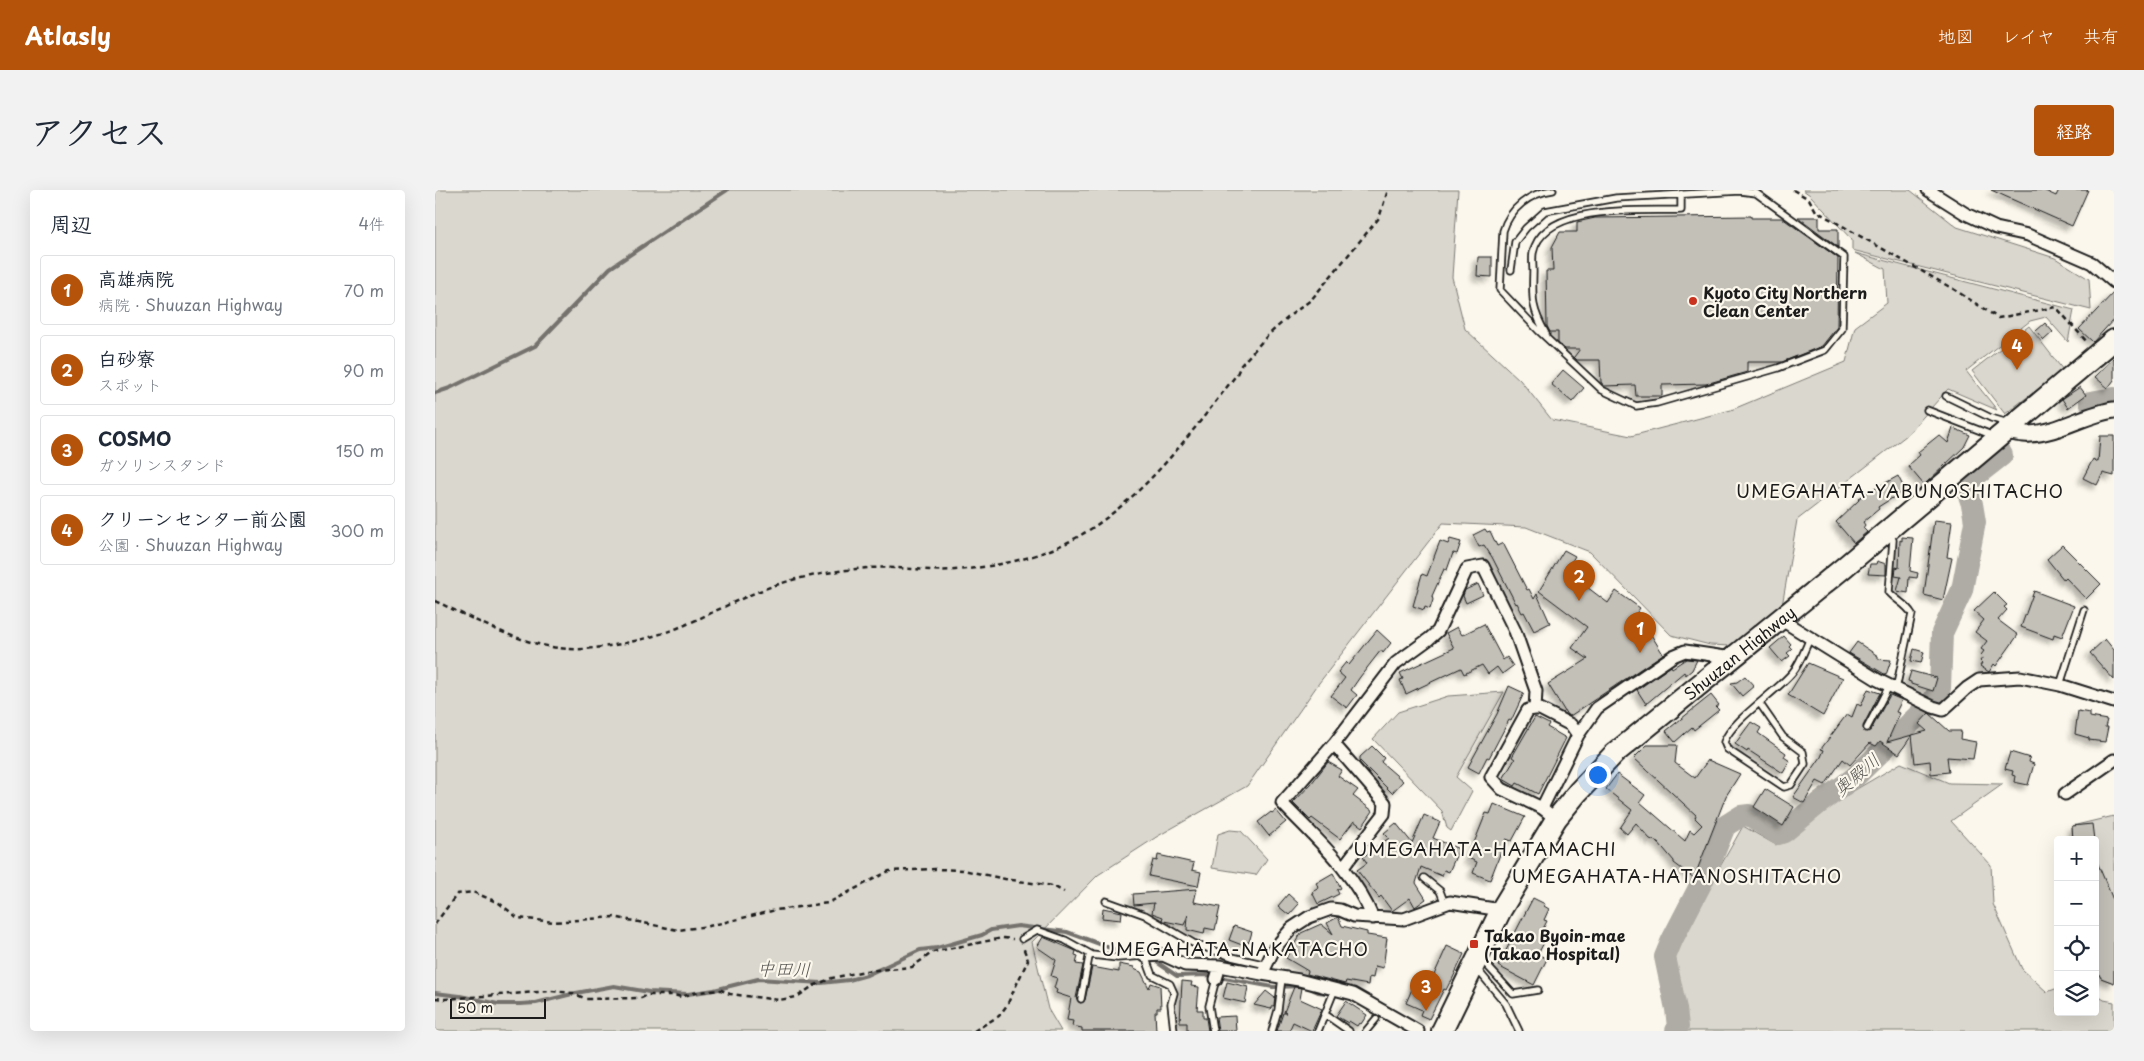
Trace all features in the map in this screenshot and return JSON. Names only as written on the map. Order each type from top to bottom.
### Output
[{"type":"highway","name":"Shuuzan Highway","points":[[1442,1031],[1549,814],[1578,792],[1614,754],[1887,531],[2114,340]]},
{"type":"street","points":[[1928,190],[1966,214],[1989,225],[2006,232],[2028,235],[2092,263],[2114,282]]},
{"type":"street","points":[[2006,431],[2029,434],[2037,433],[2051,430],[2095,413],[2114,410]]},
{"type":"street","points":[[1373,918],[1364,896],[1344,866],[1282,803],[1333,744],[1396,663],[1429,640],[1438,631],[1467,569],[1483,566],[1515,631],[1536,690],[1535,709]]},
{"type":"street","points":[[1780,619],[1893,687],[1943,710],[1967,688],[1979,680],[2020,677],[2060,684],[2114,702]]},
{"type":"street","points":[[1578,735],[1571,725],[1540,709],[1529,710],[1491,777],[1502,789],[1549,814],[1578,735],[1597,708],[1673,656],[1685,651],[1732,658]]},
{"type":"street","points":[[1333,744],[1385,803],[1383,814],[1344,866]]},
{"type":"street","points":[[2065,794],[2114,760]]},
{"type":"street","points":[[1265,970],[1274,949],[1292,928],[1309,917],[1336,909],[1354,916],[1404,919],[1450,902],[1501,910]]},
{"type":"street","points":[[1145,956],[1163,955],[1185,965],[1218,972],[1265,970],[1282,978],[1336,989],[1353,994],[1378,1013],[1418,1031]]},
{"type":"lane","points":[[1511,270],[1515,242],[1545,211],[1616,198],[1740,191],[1756,193],[1844,257],[1842,329],[1825,350],[1777,368],[1657,403],[1635,406],[1602,390],[1500,290],[1499,282],[1505,221],[1511,212],[1538,192],[1553,190]]},
{"type":"lane","points":[[1550,340],[1536,316],[1532,300],[1533,253],[1544,232],[1566,219],[1581,216],[1626,211],[1681,210],[1681,194]]},
{"type":"lane","points":[[1945,396],[1991,418],[2006,431]]},
{"type":"lane","points":[[1927,410],[2006,431]]},
{"type":"lane","points":[[1867,728],[1893,687],[1912,614],[1907,606],[1898,602],[1889,592],[1893,540],[1887,531]]},
{"type":"lane","points":[[2060,684],[2084,610]]},
{"type":"lane","points":[[1760,704],[1783,738],[1803,752],[1805,764],[1791,785],[1784,787],[1727,749],[1724,746],[1725,738],[1739,721],[1760,704],[1794,671],[1810,638]]},
{"type":"lane","points":[[1424,878],[1440,891],[1445,904]]},
{"type":"lane","points":[[1106,901],[1145,915],[1193,943],[1265,970]]},
{"type":"lane","points":[[1022,939],[1037,930],[1065,940],[1092,955],[1117,958],[1145,956],[1152,975],[1169,984],[1175,993],[1171,1004],[1173,1031]]},
{"type":"lane","points":[[1081,999],[1089,957],[1092,955]]},
{"type":"lane","points":[[1476,961],[1513,994],[1538,990]]},
{"type":"lane","points":[[1476,961],[1506,1004],[1519,1031]]},
{"type":"lane","points":[[1213,1031],[1209,1006],[1218,972]]},
{"type":"lane","points":[[1272,1031],[1278,1010],[1282,978]]},
{"type":"lane","points":[[1318,1031],[1336,989]]},
{"type":"lane","points":[[1366,1031],[1378,1013]]},
{"type":"lane","points":[[1326,1015],[1349,1031]]},
{"type":"path","points":[[435,601],[514,636],[558,648],[583,649],[651,637],[684,625],[760,589],[810,576],[871,568],[955,570],[992,565],[1040,554],[1079,536],[1118,510],[1161,469],[1237,374],[1241,365],[1268,335],[1291,314],[1311,300],[1379,218],[1388,190]]},
{"type":"path","points":[[1793,190],[1809,199],[1816,211],[1955,290],[1997,318],[2056,307],[2097,353]]},
{"type":"path","points":[[435,924],[457,894],[473,892],[499,903],[518,918],[554,922],[614,917],[678,930],[709,926],[776,910],[828,903],[889,871],[935,868],[963,870],[1005,879],[1053,886],[1064,892]]},
{"type":"path","points":[[435,998],[445,999],[551,991],[573,993],[586,999],[641,998],[648,995],[674,995],[681,997],[698,992],[721,990],[730,994],[779,1000],[797,997],[813,986],[832,978],[865,972],[913,967],[933,952],[1002,938],[1022,939],[1021,942],[1028,960],[1007,1005],[999,1016],[974,1031]]},
{"type":"shaded area","points":[[435,190],[1458,190],[1452,277],[1465,329],[1520,380],[1552,420],[1631,436],[1731,410],[1846,362],[1855,327],[1887,303],[1885,269],[1855,253],[2074,310],[2068,342],[2046,317],[2030,321],[1966,371],[1997,410],[1948,389],[1907,435],[1797,520],[1782,606],[1731,646],[1710,645],[1671,635],[1590,552],[1526,527],[1443,523],[1319,683],[1247,786],[1158,836],[1098,875],[1032,942],[1048,1009],[1061,1031],[435,1031]]},
{"type":"shaded area","points":[[1803,190],[1910,190],[1957,227],[2055,258],[2089,279],[2091,310],[1852,250],[1852,240]]},
{"type":"shaded area","points":[[2029,326],[2063,370],[2005,414],[1972,371]]},
{"type":"shaded area","points":[[1504,692],[1456,777],[1472,791],[1451,831],[1447,828],[1442,811],[1373,739],[1398,712],[1448,696]]},
{"type":"shaded area","points":[[1901,763],[1949,783],[2003,784],[1951,821],[1991,865],[1993,904],[2022,969],[2047,992],[2054,989],[2054,1016],[2099,1016],[2099,997],[2114,1002],[2114,1031],[1675,1031],[1668,974],[1678,941],[1743,826],[1776,845],[1838,800]]},
{"type":"shaded area","points":[[2114,816],[2114,983],[2101,978],[2099,974],[2099,836],[2073,836],[2072,826]]},
{"type":"shaded area","points":[[1230,830],[1241,831],[1267,859],[1256,875],[1212,868],[1218,834]]},
{"type":"building","points":[[1991,190],[2043,190],[2056,196],[2059,190],[2088,190],[2072,226]]},
{"type":"building","name":"Kyoto City Northern Clean Center","points":[[1751,216],[1751,218],[1782,218],[1838,258],[1837,327],[1822,346],[1782,362],[1747,362],[1747,372],[1706,384],[1662,385],[1662,396],[1636,396],[1635,385],[1604,386],[1601,382],[1600,360],[1577,360],[1574,357],[1580,349],[1565,349],[1558,343],[1558,332],[1550,332],[1547,326],[1546,271],[1553,271],[1552,247],[1560,232],[1577,232],[1577,222],[1595,218]]},
{"type":"building","points":[[1798,217],[1819,217],[1819,229],[1838,229],[1838,247]]},
{"type":"building","points":[[1478,257],[1492,257],[1492,277],[1477,276]]},
{"type":"building","points":[[2114,292],[2114,319],[2093,342],[2079,329]]},
{"type":"building","points":[[2045,323],[2053,332],[2044,340],[2036,331]]},
{"type":"building","points":[[2114,357],[2114,380],[2108,388],[2095,377]]},
{"type":"building","points":[[1563,370],[1584,388],[1572,402],[1551,384]]},
{"type":"building","points":[[2080,387],[2086,395],[2068,408],[2062,399]]},
{"type":"building","points":[[1953,428],[1970,435],[1964,447],[1924,485],[1908,466],[1920,455],[1918,452],[1939,435],[1948,443]]},
{"type":"building","points":[[2100,436],[2114,436],[2114,476],[2103,473],[2097,485],[2083,478],[2093,459],[2098,462]]},
{"type":"building","points":[[1898,476],[1905,490],[1878,507],[1879,509],[1863,522],[1865,525],[1863,528],[1867,532],[1854,543],[1836,522],[1858,499],[1870,490]]},
{"type":"building","points":[[1934,520],[1952,522],[1947,557],[1952,558],[1943,600],[1924,595]]},
{"type":"building","points":[[1485,529],[1487,532],[1490,531],[1497,546],[1503,543],[1527,590],[1529,589],[1534,599],[1537,594],[1550,623],[1534,631],[1524,612],[1522,613],[1516,604],[1492,557],[1484,545],[1479,547],[1473,535]]},
{"type":"building","points":[[1902,537],[1913,538],[1910,571],[1918,573],[1917,578],[1909,577],[1908,593],[1897,591],[1901,577],[1895,576],[1896,567],[1899,568],[1900,540],[1902,541]]},
{"type":"building","points":[[1450,539],[1461,542],[1457,554],[1453,553],[1447,570],[1444,569],[1432,596],[1433,600],[1430,609],[1425,607],[1424,610],[1413,606],[1422,574],[1427,576],[1440,541],[1448,544]]},
{"type":"building","points":[[2062,545],[2101,584],[2086,599],[2066,578],[2064,580],[2047,559]]},
{"type":"building","points":[[1564,550],[1575,556],[1566,571],[1608,603],[1616,591],[1640,608],[1625,630],[1638,640],[1650,633],[1663,654],[1570,716],[1567,715],[1548,684],[1588,659],[1572,648],[1587,627],[1539,591]]},
{"type":"building","points":[[1877,561],[1886,564],[1886,575],[1868,574],[1870,564],[1876,564]]},
{"type":"building","points":[[1478,584],[1483,595],[1466,603],[1463,596],[1465,590]]},
{"type":"building","points":[[2034,591],[2074,606],[2062,637],[2054,634],[2053,639],[2021,627]]},
{"type":"building","points":[[1994,592],[2007,605],[2004,607],[2007,610],[1998,620],[2018,635],[1996,666],[1994,664],[1989,672],[1980,666],[1982,663],[1980,661],[1983,657],[1981,655],[1984,651],[1981,649],[1987,641],[1975,632],[1984,620],[1974,611]]},
{"type":"building","points":[[1484,624],[1503,660],[1507,657],[1513,666],[1502,674],[1497,667],[1488,674],[1482,665],[1464,674],[1461,668],[1406,694],[1400,680],[1403,679],[1400,673],[1454,648],[1446,633],[1457,627],[1462,635]]},
{"type":"building","points":[[1377,630],[1391,643],[1383,653],[1381,650],[1351,690],[1357,695],[1347,708],[1331,696],[1345,678],[1338,672],[1346,662],[1349,665]]},
{"type":"building","points":[[1784,636],[1791,644],[1789,646],[1792,649],[1787,653],[1790,656],[1782,662],[1770,648]]},
{"type":"building","points":[[2105,639],[2114,650],[2114,680],[2090,653]]},
{"type":"building","points":[[1857,642],[1878,656],[1878,659],[1891,660],[1886,675],[1849,653]]},
{"type":"building","points":[[1914,649],[1924,652],[1921,663],[1911,661]]},
{"type":"building","points":[[1686,659],[1697,660],[1692,670],[1686,675],[1684,672],[1646,704],[1637,690],[1671,666],[1672,668]]},
{"type":"building","points":[[1808,663],[1843,678],[1823,716],[1788,695]]},
{"type":"building","points":[[1911,671],[1937,678],[1933,691],[1911,684],[1908,681]]},
{"type":"building","points":[[1745,676],[1754,686],[1742,696],[1731,683],[1737,682]]},
{"type":"building","points":[[1509,686],[1524,693],[1511,721],[1509,720],[1479,773],[1468,767],[1497,714]]},
{"type":"building","points":[[1868,689],[1880,693],[1863,726],[1864,732],[1871,730],[1890,695],[1902,700],[1896,712],[1900,713],[1887,742],[1912,735],[1899,754],[1880,741],[1876,746],[1870,743],[1850,765],[1843,759],[1825,785],[1817,781],[1804,803],[1793,797],[1821,757],[1824,750],[1821,749],[1847,714],[1852,717],[1857,704],[1861,706]]},
{"type":"building","points":[[1711,695],[1719,705],[1716,707],[1719,710],[1694,730],[1692,727],[1675,742],[1666,731]]},
{"type":"building","points":[[2078,711],[2090,713],[2090,717],[2107,720],[2105,727],[2108,727],[2105,742],[2089,740],[2089,738],[2075,734]]},
{"type":"building","points":[[1929,713],[1949,731],[1961,731],[1960,739],[1976,742],[1973,759],[1947,757],[1949,772],[1931,774],[1930,761],[1915,763],[1912,735],[1927,731],[1919,724]]},
{"type":"building","points":[[1535,717],[1549,724],[1547,727],[1566,738],[1538,794],[1517,783],[1515,786],[1503,779],[1515,759],[1512,757]]},
{"type":"building","points":[[1751,722],[1761,728],[1758,733],[1786,753],[1784,757],[1790,761],[1783,773],[1748,750],[1747,752],[1735,744]]},
{"type":"building","points":[[1647,745],[1677,745],[1675,763],[1695,778],[1708,760],[1740,774],[1726,796],[1694,878],[1674,863],[1658,842],[1650,839],[1636,823],[1627,834],[1620,828],[1632,810],[1606,789],[1617,774],[1645,795],[1640,802],[1685,841],[1690,830],[1694,833],[1702,825],[1695,818],[1696,815],[1634,758]]},
{"type":"building","points":[[1372,746],[1384,758],[1381,762],[1403,781],[1392,793],[1360,761],[1360,757]]},
{"type":"building","points":[[2010,752],[2030,758],[2029,762],[2034,764],[2028,785],[2014,782],[2015,776],[2012,775],[2013,771],[2005,769]]},
{"type":"building","points":[[1328,762],[1342,770],[1338,776],[1358,790],[1353,796],[1373,811],[1362,827],[1354,821],[1340,839],[1312,818],[1310,820],[1293,803]]},
{"type":"building","points":[[1765,789],[1794,807],[1783,826],[1754,807]]},
{"type":"building","points":[[1494,804],[1525,817],[1512,841],[1506,839],[1490,880],[1473,873],[1477,862],[1468,858],[1486,813],[1490,814]]},
{"type":"building","points":[[1276,810],[1286,822],[1269,836],[1258,822]]},
{"type":"building","points":[[1424,815],[1440,822],[1433,838],[1459,849],[1449,872],[1444,870],[1442,876],[1421,867],[1416,883],[1426,899],[1415,907],[1410,898],[1392,911],[1357,870],[1367,863],[1363,857],[1389,838],[1384,833],[1396,823],[1412,843]]},
{"type":"building","points":[[2092,824],[2094,836],[2073,836],[2072,826]]},
{"type":"building","points":[[1158,855],[1194,863],[1192,870],[1201,872],[1198,886],[1149,876],[1153,860],[1157,861]]},
{"type":"building","points":[[2099,866],[2114,902],[2114,983],[2101,978],[2099,974]]},
{"type":"building","points":[[1333,873],[1341,888],[1337,890],[1339,894],[1318,904],[1312,892],[1319,888],[1316,883]]},
{"type":"building","points":[[1197,889],[1194,902],[1220,907],[1215,930],[1205,928],[1204,934],[1187,930],[1188,915],[1184,925],[1164,921],[1162,920],[1163,917],[1152,913],[1154,903],[1134,905],[1133,894]]},
{"type":"building","points":[[1288,894],[1299,904],[1289,915],[1278,906]]},
{"type":"building","points":[[1533,898],[1545,904],[1544,906],[1549,909],[1544,920],[1547,921],[1541,933],[1547,937],[1538,954],[1547,959],[1534,985],[1498,966]]},
{"type":"building","points":[[1103,908],[1122,912],[1121,920],[1102,918]]},
{"type":"building","points":[[1338,917],[1342,926],[1367,932],[1367,935],[1387,938],[1383,968],[1375,966],[1373,978],[1369,977],[1368,985],[1346,981],[1345,984],[1307,974],[1308,971],[1286,958],[1301,933],[1321,924],[1333,934],[1327,923]]},
{"type":"building","points":[[1234,926],[1252,932],[1249,942],[1242,945],[1229,940]]},
{"type":"building","points":[[1043,937],[1076,951],[1075,955],[1078,956],[1076,964],[1083,965],[1076,998],[1080,1003],[1085,1000],[1092,967],[1119,972],[1119,964],[1134,967],[1134,969],[1141,972],[1149,988],[1151,983],[1160,986],[1161,1008],[1157,1008],[1157,1012],[1155,1012],[1156,1031],[1082,1031],[1082,1028],[1072,1026],[1073,1021],[1067,1020],[1071,998],[1056,993],[1057,990],[1054,988],[1057,978],[1051,976],[1056,960],[1037,947]]},
{"type":"building","points":[[1447,946],[1464,954],[1451,982],[1446,990],[1444,989],[1429,1019],[1420,1015],[1422,1010],[1406,1003],[1416,980],[1426,985],[1432,974],[1434,975]]},
{"type":"building","points":[[1182,981],[1192,982],[1191,986],[1199,987],[1197,1010],[1203,1010],[1203,1018],[1206,1018],[1208,1031],[1187,1031],[1187,1023],[1180,1023]]},
{"type":"building","points":[[1227,982],[1248,987],[1245,1003],[1223,998]]},
{"type":"building","points":[[1294,987],[1302,988],[1300,999],[1322,1009],[1312,1031],[1293,1022],[1289,1031],[1277,1031],[1283,1013],[1286,1013],[1284,1012]]},
{"type":"building","points":[[1266,991],[1275,998],[1271,1009],[1254,1005]]},
{"type":"building","points":[[1346,1001],[1367,1015],[1361,1024],[1359,1023],[1357,1026],[1336,1016]]},
{"type":"building","points":[[1235,1016],[1236,1031],[1218,1031],[1216,1017]]},
{"type":"waterway","points":[[435,393],[450,388],[535,346],[610,268],[727,190]]},
{"type":"waterway","name":"奥殿川","points":[[2090,402],[2114,398]]},
{"type":"waterway","name":"奥殿川","points":[[1676,1031],[1678,1027],[1676,1009],[1665,957],[1703,880],[1725,826],[1741,816],[1749,815],[1778,834],[1784,832],[1855,777],[1933,701],[1940,688],[1942,633],[1962,590],[1975,522],[1972,504],[1965,484],[2002,455]]},
{"type":"waterway","name":"中田川","points":[[435,993],[498,1004],[520,1004],[536,1003],[614,986],[649,992],[688,994],[714,990],[758,979],[821,983],[849,980],[867,975],[920,950],[937,948],[982,935],[991,930],[1018,926],[1067,932],[1124,953]]},
{"type":"waterway","name":"中田川","points":[[1158,963],[1177,976],[1208,975],[1273,987],[1305,986],[1318,992],[1334,994]]},
{"type":"place","name":"Kyoto City Northern Clean Center","points":[[1693,301]]},
{"type":"place","name":"クリーンセンター前公園","points":[[2017,370]]},
{"type":"place","name":"白砂寮","points":[[1579,601]]},
{"type":"place","name":"高雄病院","points":[[1640,653]]},
{"type":"place","name":"Takao Byoin-mae (Takao Hospital)","points":[[1474,944]]},
{"type":"place","name":"COSMO","points":[[1426,1011]]},
{"type":"district","name":"UMEGAHATA-YABUNOSHITACHO","points":[[1900,490]]},
{"type":"district","name":"UMEGAHATA-HATAMACHI","points":[[1485,848]]},
{"type":"district","name":"UMEGAHATA-HATANOSHITACHO","points":[[1677,875]]},
{"type":"district","name":"UMEGAHATA-NAKATACHO","points":[[1235,948]]}]
